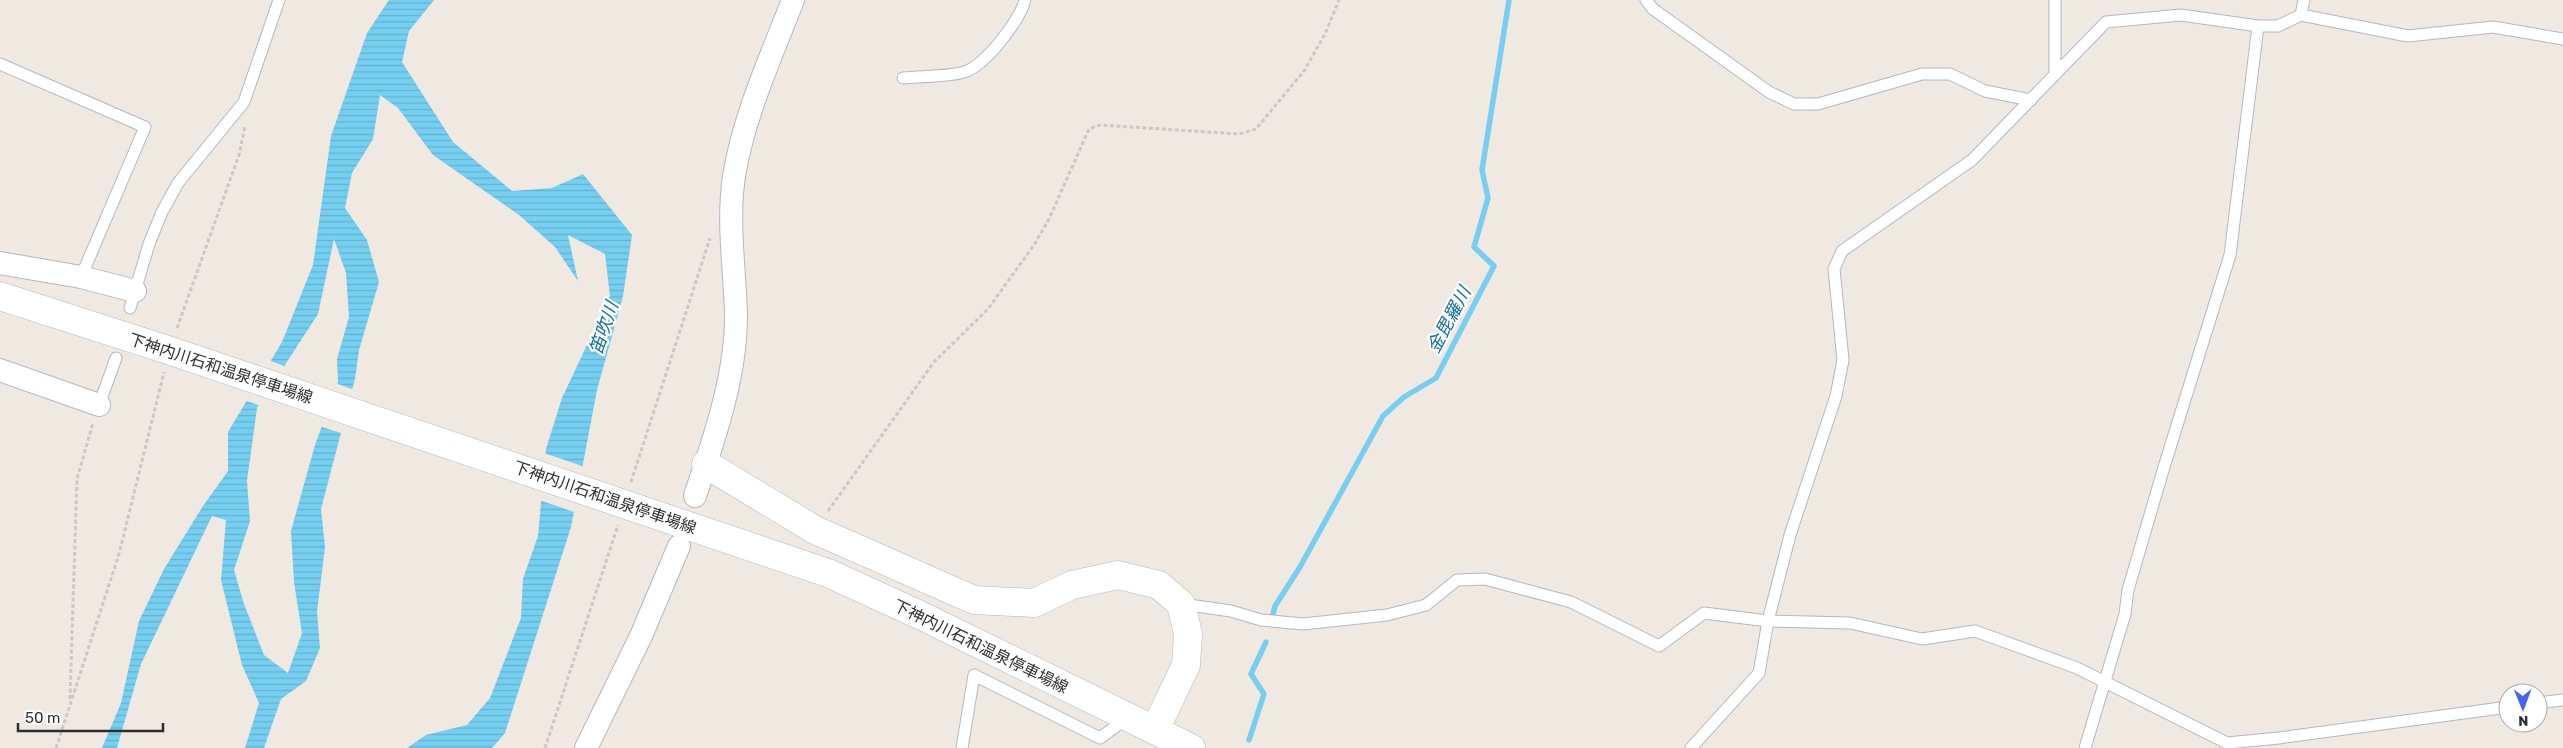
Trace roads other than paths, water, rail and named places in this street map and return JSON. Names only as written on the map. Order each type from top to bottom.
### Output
[{"type":"main road","name":"下神内川石和温泉停車場線","points":[[0,296],[622,502],[828,573],[924,617],[1191,748]]},
{"type":"main road","points":[[706,464],[815,530],[974,600],[1034,603],[1072,585],[1118,575],[1159,586],[1181,604],[1188,634],[1186,665],[1155,730]]},
{"type":"street","points":[[695,496],[706,464],[728,383],[733,349],[736,317],[730,222],[734,176],[755,102],[793,0]]},
{"type":"street","points":[[0,263],[82,277],[132,300]]},
{"type":"street","points":[[0,370],[99,405]]},
{"type":"street","points":[[586,748],[642,636],[679,546]]},
{"type":"lane","points":[[132,300],[162,212],[178,183],[244,102],[279,0]]},
{"type":"lane","points":[[903,78],[965,72],[988,55],[1021,13],[1025,0]]},
{"type":"lane","points":[[1646,0],[1653,9],[1769,92],[1794,104],[1818,104],[1922,74],[1950,74],[1985,90],[2031,100]]},
{"type":"lane","points":[[2055,75],[2056,0]]},
{"type":"lane","points":[[2301,15],[2304,0]]},
{"type":"lane","points":[[1691,748],[1759,673],[1768,621],[1790,535],[1836,396],[1843,360],[1834,269],[1842,251],[1972,160],[2106,22],[2180,15],[2258,26],[2278,26],[2301,15],[2408,36],[2493,27],[2563,39]]},
{"type":"lane","points":[[2085,748],[2125,614],[2128,590],[2230,256],[2258,26]]},
{"type":"lane","points":[[0,64],[145,128],[82,277]]},
{"type":"lane","points":[[99,405],[116,358]]},
{"type":"lane","points":[[1181,604],[1231,611],[1261,620],[1303,624],[1388,615],[1426,605],[1458,580],[1485,579],[1572,602],[1659,646],[1704,613],[1768,621],[1850,623],[1922,639],[1976,631],[2077,668],[2227,742],[2278,738],[2498,709]]},
{"type":"lane","points":[[962,748],[974,675],[1100,738],[1129,717]]},
{"type":"lane","points":[[2548,702],[2563,700]]},
{"type":"water","name":"笛吹川","points":[[389,0],[434,0],[409,31],[402,62],[453,142],[512,191],[552,188],[583,174],[632,235],[623,296],[597,390],[571,527],[505,733],[492,748],[407,748],[426,735],[467,725],[490,698],[521,618],[523,579],[538,536],[546,449],[562,398],[610,296],[605,254],[568,235],[578,281],[555,247],[519,215],[433,155],[398,108],[380,95],[373,139],[352,173],[345,208],[367,240],[379,282],[359,350],[355,379],[321,509],[325,547],[317,612],[320,648],[306,681],[281,699],[264,748],[245,748],[259,703],[242,665],[221,580],[226,520],[212,516],[141,664],[117,748],[102,748],[121,703],[139,621],[164,569],[203,506],[228,471],[228,432],[282,342],[313,265],[331,136],[367,33]],"holes":[[[334,239],[346,273],[349,317],[337,359],[338,382],[315,445],[291,531],[294,582],[302,633],[288,673],[264,655],[244,604],[234,570],[250,521],[247,481],[257,408],[318,314]]]},
{"type":"waterway","name":"金毘羅川","points":[[1273,614],[1275,606],[1300,567],[1383,416],[1404,397],[1436,378],[1494,266],[1474,247],[1488,198],[1482,170],[1509,0]]},
{"type":"waterway","name":"金毘羅川","points":[[1249,740],[1264,694],[1251,674],[1266,642]]}]
